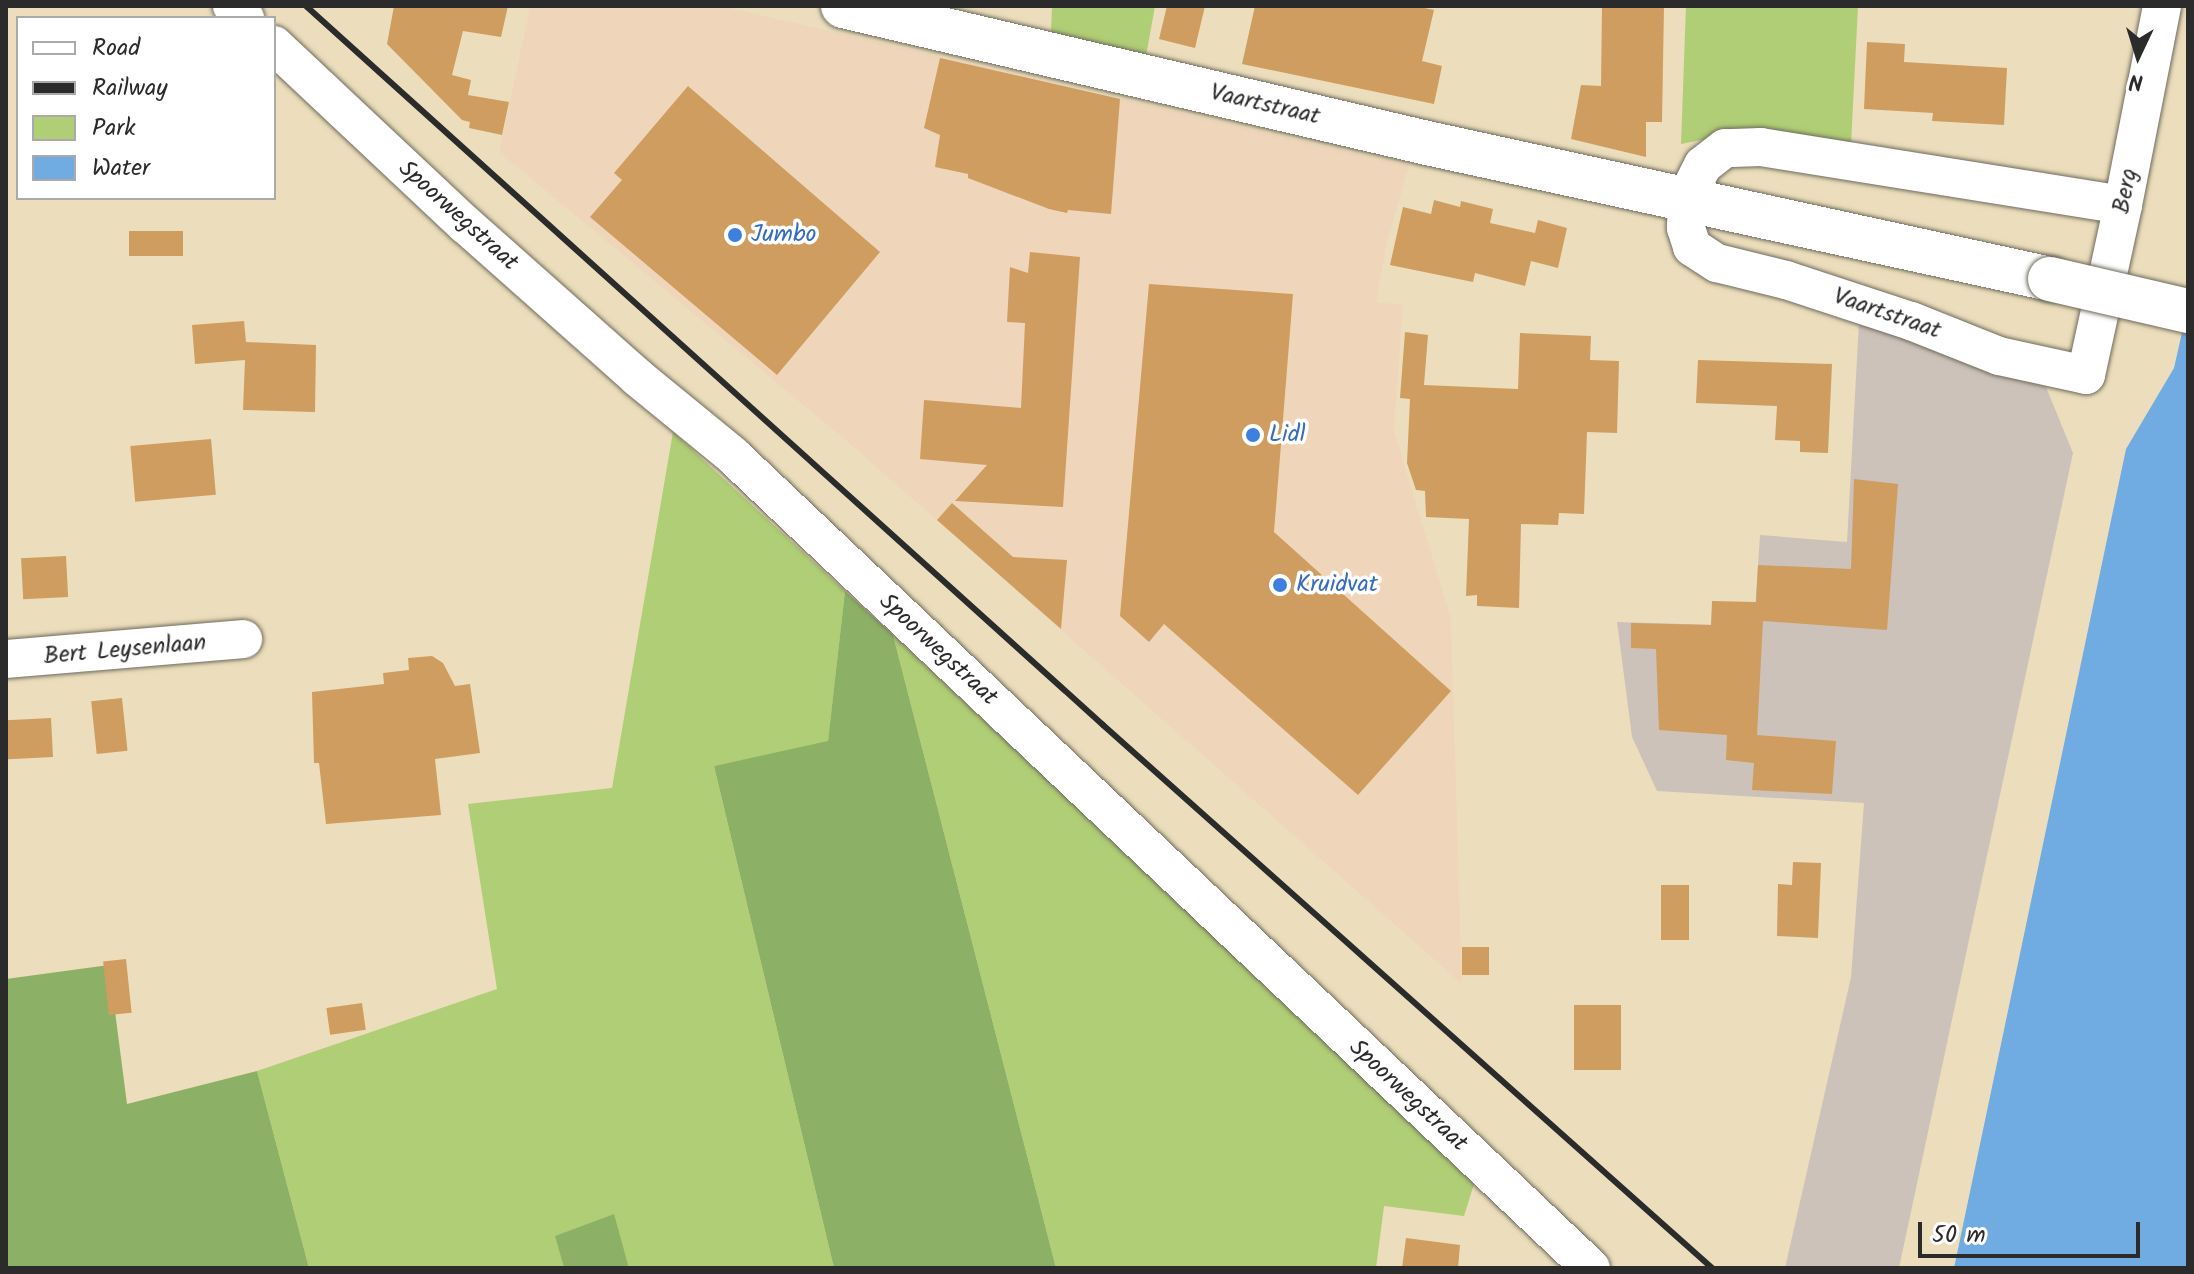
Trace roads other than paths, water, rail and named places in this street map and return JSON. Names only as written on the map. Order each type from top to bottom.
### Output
[{"type":"main road","name":"Vaartstraat","points":[[843,6],[1427,143],[1687,197],[2188,311]]},
{"type":"street","name":"Berg","points":[[2086,375],[2162,6]]},
{"type":"street","name":"Spoorwegstraat","points":[[276,47],[466,225],[637,377],[731,454],[1591,1268]]},
{"type":"street","points":[[1687,197],[1703,165],[1725,148],[1761,147],[2123,205]]},
{"type":"street","name":"Vaartstraat","points":[[1687,197],[1686,228],[1692,247],[1717,263],[1842,298],[1999,356],[2086,375]]},
{"type":"street","name":"Bert Leysenlaan","points":[[6,659],[243,639]]},
{"type":"water","points":[[2188,306],[2188,1268],[1954,1268],[2126,449],[2174,368]]},
{"type":"railway","points":[[306,6],[1103,725],[1712,1268]]},
{"type":"place","name":"Jumbo","points":[[735,235]]},
{"type":"place","name":"Lidl","points":[[1253,435]]},
{"type":"place","name":"Kruidvat","points":[[1280,585]]}]
